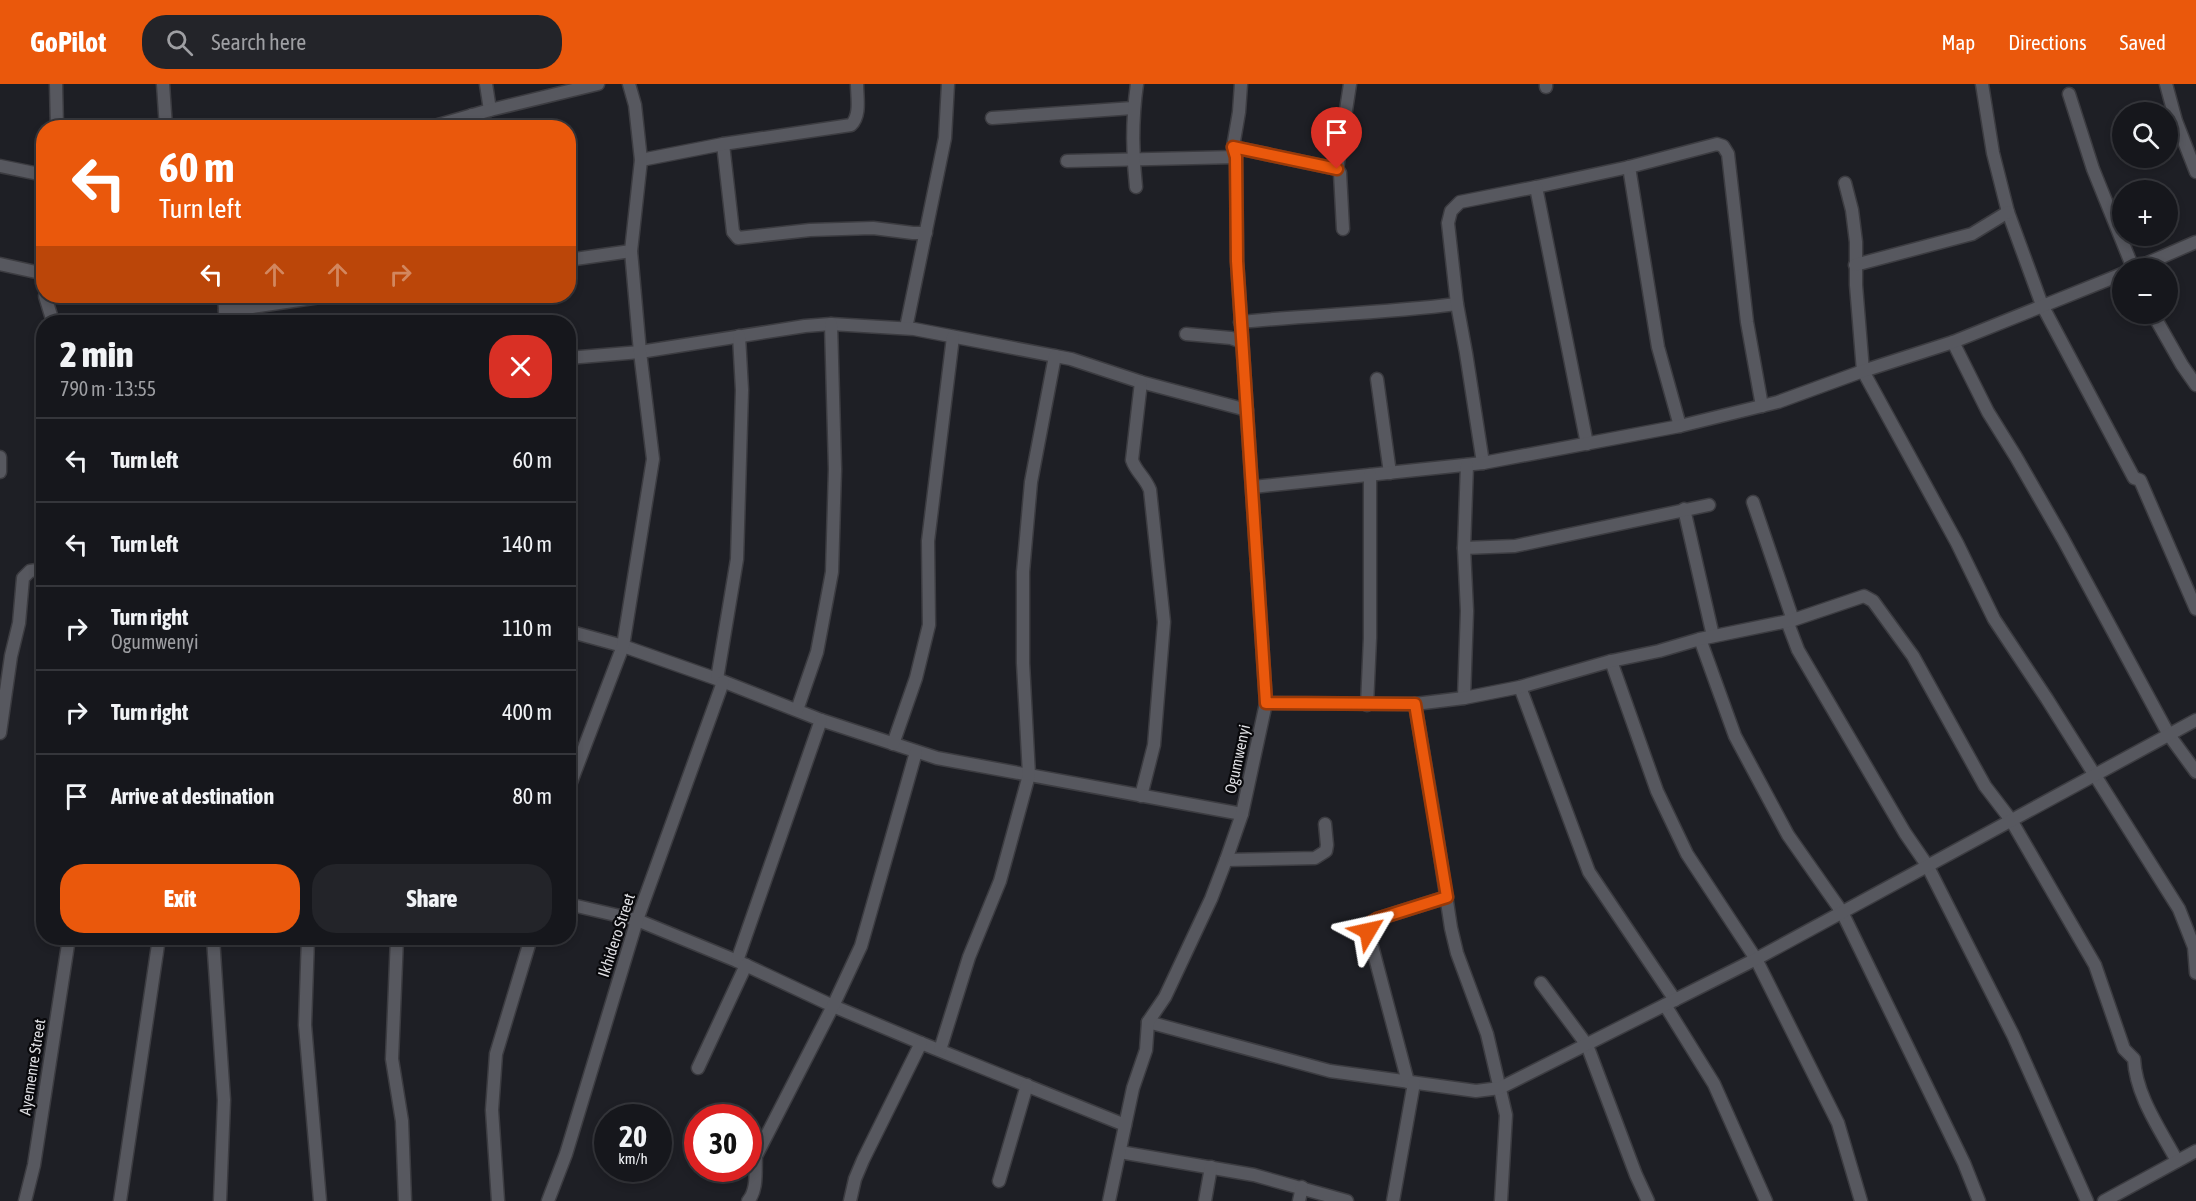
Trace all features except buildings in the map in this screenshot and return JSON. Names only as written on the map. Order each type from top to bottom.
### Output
[{"type":"street","points":[[56,84],[57,120]]},
{"type":"street","points":[[163,84],[165,120]]},
{"type":"street","points":[[486,84],[490,110]]},
{"type":"street","points":[[475,120],[490,110],[598,84]]},
{"type":"street","points":[[576,769],[623,646],[653,459],[631,251],[641,160],[630,84]]},
{"type":"street","points":[[641,160],[723,144],[851,125],[858,113],[857,84]]},
{"type":"street","points":[[906,328],[945,138],[948,84]]},
{"type":"street","points":[[1136,187],[1133,158],[1133,108],[1137,84]]},
{"type":"street","name":"Ogumwenyi","points":[[1148,1022],[1165,998],[1211,899],[1226,860],[1242,814],[1266,703],[1237,261],[1235,152],[1241,84]]},
{"type":"street","points":[[1343,230],[1340,173],[1337,169],[1350,84]]},
{"type":"street","points":[[1982,84],[1993,153],[2008,212],[2042,305],[2134,478],[2140,480],[2196,609]]},
{"type":"street","points":[[2166,84],[2176,121],[2196,172]]},
{"type":"street","points":[[2069,94],[2093,169],[2130,258]]},
{"type":"street","points":[[992,118],[1133,108]]},
{"type":"street","points":[[723,144],[733,232],[738,238],[810,230],[873,228],[913,233],[926,232]]},
{"type":"street","points":[[1483,463],[1467,353],[1457,304],[1448,223],[1450,210],[1460,202],[1629,168],[1717,144],[1723,146],[1728,154],[1747,322],[1762,406]]},
{"type":"street","points":[[1068,161],[1235,152],[1337,169]]},
{"type":"street","points":[[0,166],[36,173]]},
{"type":"street","points":[[1629,168],[1658,347],[1680,426]]},
{"type":"street","points":[[1845,183],[1854,231],[1863,371],[1957,543],[1994,619],[2179,909],[2194,947],[2196,973]]},
{"type":"street","points":[[1536,187],[1587,444]]},
{"type":"street","points":[[1856,265],[1972,234],[2008,212]]},
{"type":"street","points":[[2158,258],[2196,242]]},
{"type":"street","points":[[576,259],[631,251]]},
{"type":"street","points":[[0,264],[36,272]]},
{"type":"street","points":[[1253,487],[1483,463],[1680,426],[1778,402],[1953,342],[2112,278]]},
{"type":"street","points":[[230,315],[291,303]]},
{"type":"street","points":[[1240,322],[1408,310],[1457,304]]},
{"type":"street","points":[[797,710],[817,652],[832,572],[835,469],[831,324]]},
{"type":"street","points":[[576,357],[640,352],[788,328],[831,324],[906,328],[1071,359],[1141,382],[1247,410]]},
{"type":"street","points":[[2159,324],[2196,385]]},
{"type":"street","points":[[1186,334],[1231,338],[1242,342]]},
{"type":"street","name":"Ikhidero Street","points":[[548,1201],[566,1154],[637,920],[720,681],[737,559],[742,390],[739,336]]},
{"type":"street","points":[[893,744],[916,678],[929,625],[928,541],[953,337]]},
{"type":"street","points":[[1953,342],[1988,412],[2063,539],[2169,735],[2196,772]]},
{"type":"street","points":[[940,1050],[969,957],[1000,881],[1029,775],[1023,663],[1023,572],[1031,482],[1055,356]]},
{"type":"street","points":[[1377,379],[1390,473]]},
{"type":"street","points":[[1141,382],[1132,460],[1135,471],[1145,478],[1150,490],[1164,622],[1154,745],[1141,796]]},
{"type":"street","points":[[0,457],[0,472]]},
{"type":"street","points":[[1464,698],[1467,611],[1464,548],[1467,465]]},
{"type":"street","points":[[1367,705],[1370,638],[1370,475]]},
{"type":"street","points":[[1753,501],[1798,650],[1905,833],[1927,865],[2013,1035],[2087,1201]]},
{"type":"street","points":[[1464,548],[1515,546],[1709,505]]},
{"type":"street","points":[[1684,509],[1713,636]]},
{"type":"street","points":[[0,733],[11,656],[19,623],[23,578],[30,571],[36,570]]},
{"type":"street","points":[[1266,703],[1415,704],[1464,698],[1520,687],[1700,639],[1790,620],[1864,596],[1873,601],[1913,656],[1985,786],[2011,820],[2096,965],[2124,1049],[2134,1059],[2135,1076],[2148,1107],[2177,1161]]},
{"type":"street","points":[[576,633],[623,646],[821,720],[916,752],[960,763],[1242,814]]},
{"type":"street","points":[[1700,639],[1735,736],[1788,834],[1842,912],[1937,1106],[1979,1201]]},
{"type":"street","points":[[1611,661],[1657,791],[1687,854],[1756,959],[1838,1123],[1861,1201]]},
{"type":"street","points":[[1520,687],[1589,872],[1670,1002],[1714,1084],[1766,1201]]},
{"type":"street","points":[[1415,704],[1451,928],[1457,953],[1486,1034],[1506,1114],[1501,1201]]},
{"type":"street","points":[[698,1068],[741,963],[821,720]]},
{"type":"street","points":[[1109,1201],[1133,1088],[1146,1050],[1148,1022],[1330,1071],[1476,1091],[1500,1088],[1756,959],[2196,720]]},
{"type":"street","points":[[748,1201],[752,1197],[755,1183],[756,1156],[861,946],[916,752]]},
{"type":"street","points":[[1226,860],[1315,858],[1326,851],[1328,845],[1325,824]]},
{"type":"street","points":[[1393,1201],[1411,1082],[1368,931],[1370,923],[1377,919],[1447,897]]},
{"type":"street","points":[[576,906],[637,920],[741,963],[833,1006],[921,1043],[1125,1125]]},
{"type":"street","name":"Ayemenre Street","points":[[25,1201],[34,1165],[68,945]]},
{"type":"street","points":[[120,1201],[158,945]]},
{"type":"street","points":[[213,945],[224,1100],[220,1201]]},
{"type":"street","points":[[308,945],[305,1025],[320,1201]]},
{"type":"street","points":[[397,945],[392,1059],[402,1121],[405,1201]]},
{"type":"street","points":[[498,1201],[492,1110],[496,1054],[529,945]]},
{"type":"street","points":[[1541,983],[1587,1045],[1648,1201]]},
{"type":"street","points":[[850,1201],[855,1179],[863,1160],[921,1043]]},
{"type":"street","points":[[999,1181],[1027,1085]]},
{"type":"street","points":[[2104,1201],[2196,1150]]},
{"type":"street","points":[[1120,1152],[1254,1175],[1347,1201]]},
{"type":"street","points":[[1205,1201],[1211,1167]]},
{"type":"street","points":[[1299,1201],[1302,1188]]},
{"type":"route","points":[[1337,169],[1332,166],[1233,147],[1236,157],[1240,322],[1266,703],[1415,704],[1447,897],[1377,919],[1370,923],[1368,931]]}]
